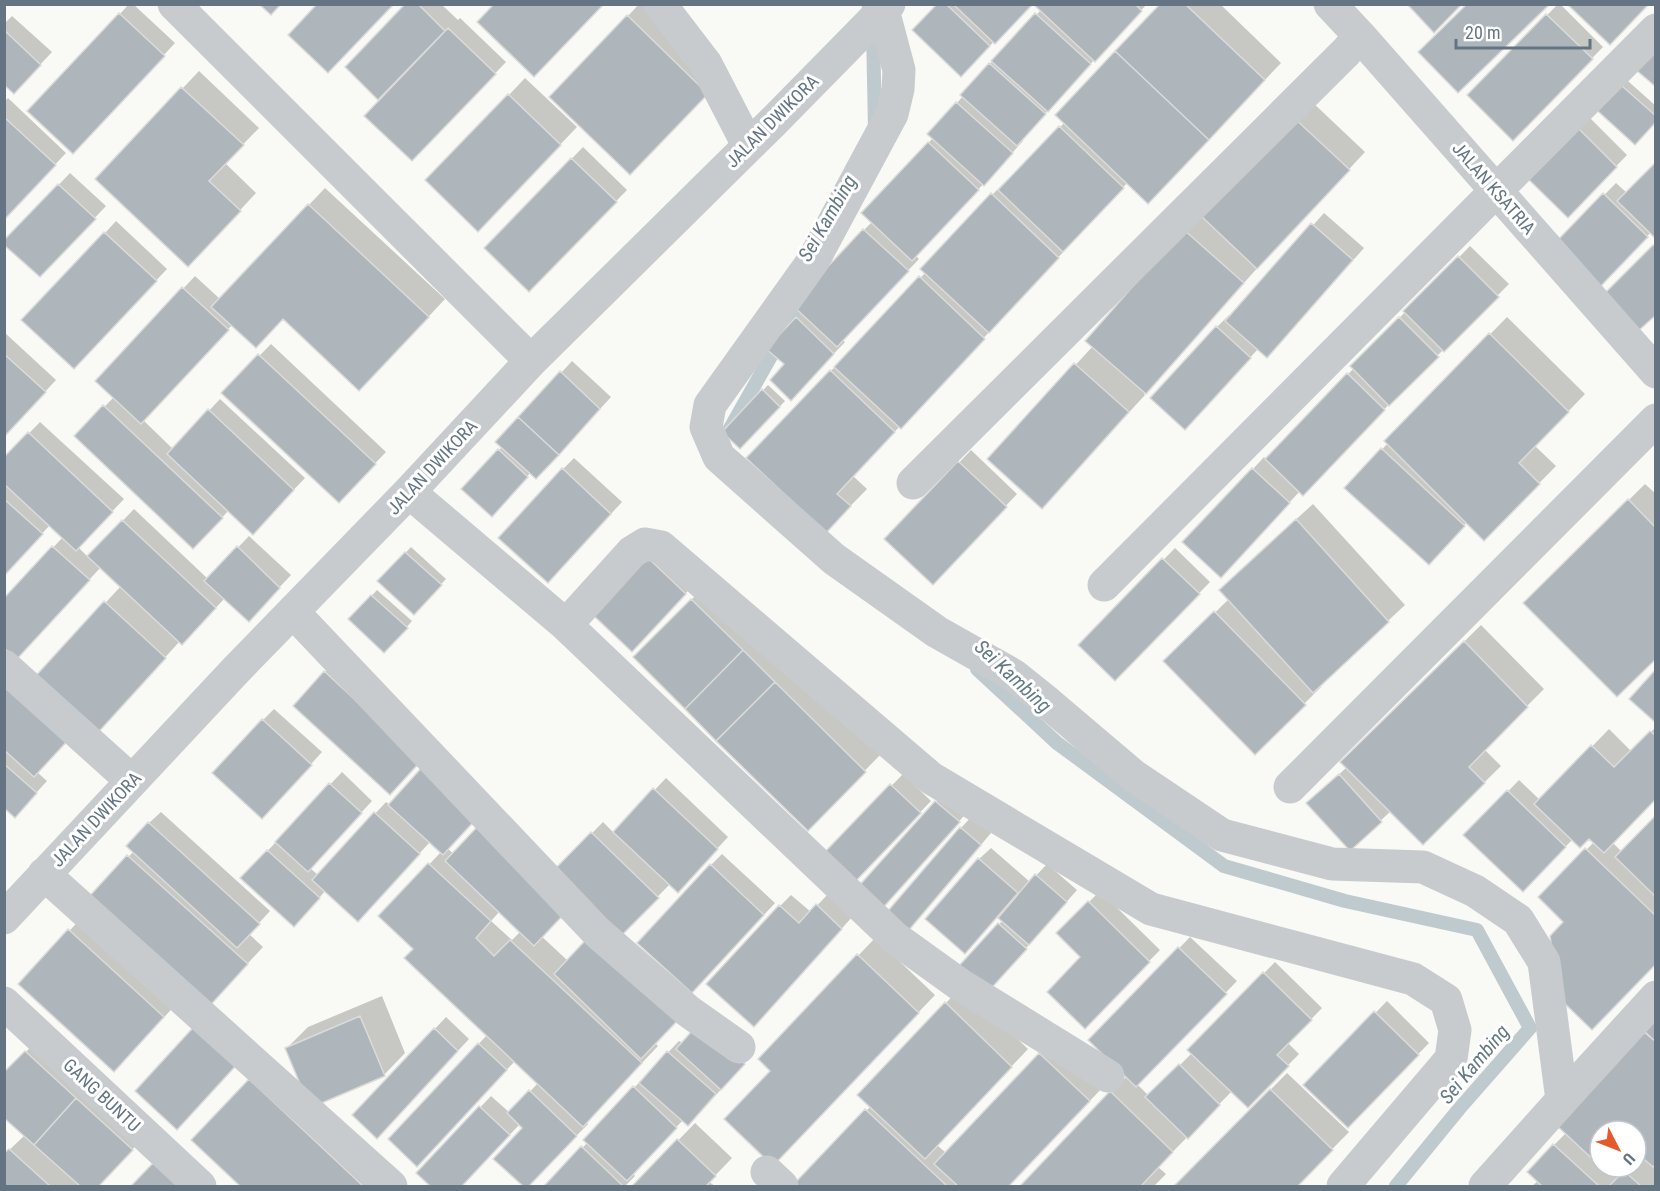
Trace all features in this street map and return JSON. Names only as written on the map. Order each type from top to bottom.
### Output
[{"type":"street","points":[[174,4],[531,361]]},
{"type":"street","points":[[660,4],[706,64],[748,145]]},
{"type":"street","name":"JALAN KSATRIA","points":[[1330,4],[1656,372]]},
{"type":"street","points":[[879,11],[899,70],[898,89],[892,114],[813,261],[710,405],[706,427],[719,457],[834,559],[937,633],[1013,675],[1134,776],[1222,835],[1332,864],[1423,867],[1475,891],[1518,920],[1544,962],[1562,1100]]},
{"type":"street","name":"JALAN DWIKORA","points":[[4,918],[235,671],[409,492],[531,361],[772,123],[879,11]]},
{"type":"street","points":[[1104,585],[1656,30]]},
{"type":"street","points":[[913,483],[1360,36]]},
{"type":"street","points":[[1290,787],[1656,420]]},
{"type":"street","points":[[409,492],[566,625],[896,938],[959,984],[1108,1076]]},
{"type":"street","points":[[566,625],[632,552],[645,544],[661,548],[931,778],[1151,909],[1413,979],[1446,1000],[1455,1030],[1451,1059],[1343,1186]]},
{"type":"street","points":[[293,612],[597,932],[688,1011],[739,1047]]},
{"type":"street","points":[[4,666],[132,782]]},
{"type":"street","points":[[44,874],[391,1186]]},
{"type":"street","points":[[1485,1186],[1656,997]]},
{"type":"street","name":"GANG BUNTU","points":[[4,1003],[200,1186]]},
{"type":"building","points":[[259,4],[281,4],[271,15]]},
{"type":"building","points":[[317,4],[394,4],[328,73],[288,35]]},
{"type":"building","points":[[405,4],[418,4],[445,31],[378,100],[345,67]]},
{"type":"building","points":[[494,4],[604,4],[534,77],[477,22]]},
{"type":"building","points":[[937,4],[946,4],[990,46],[961,77],[912,30]]},
{"type":"building","points":[[953,4],[1030,4],[1031,6],[995,44]]},
{"type":"building","points":[[1033,4],[1135,4],[1142,11],[1095,62]]},
{"type":"building","points":[[1160,4],[1185,4],[1265,80],[1209,140],[1115,51]]},
{"type":"building","points":[[1407,4],[1462,4],[1434,33]]},
{"type":"building","points":[[1467,4],[1550,4],[1458,93],[1418,52]]},
{"type":"building","points":[[1567,4],[1649,4],[1610,45]]},
{"type":"building","points":[[119,13],[165,56],[73,154],[27,111]]},
{"type":"building","points":[[1035,13],[1091,64],[1048,112],[991,61]]},
{"type":"building","points":[[1546,14],[1593,59],[1513,141],[1467,95]]},
{"type":"building","points":[[627,15],[708,94],[630,175],[549,97]]},
{"type":"building","points":[[448,28],[496,74],[412,161],[364,116]]},
{"type":"building","points":[[4,30],[41,65],[14,94],[4,85]]},
{"type":"building","points":[[1656,32],[1656,87],[1629,64]]},
{"type":"building","points":[[1115,51],[1209,140],[1148,204],[1055,115]]},
{"type":"building","points":[[989,63],[1046,114],[1017,146],[960,95]]},
{"type":"building","points":[[1613,78],[1656,116],[1656,122],[1635,145],[1590,104]]},
{"type":"building","points":[[181,87],[244,145],[209,181],[241,211],[188,267],[95,179]]},
{"type":"building","points":[[508,94],[561,145],[478,232],[425,180]]},
{"type":"building","points":[[956,102],[1013,153],[984,186],[927,134]]},
{"type":"building","points":[[1292,116],[1350,170],[1257,269],[1200,215]]},
{"type":"building","points":[[4,117],[56,165],[4,220]]},
{"type":"building","points":[[1573,123],[1617,167],[1568,218],[1523,174]]},
{"type":"building","points":[[1059,126],[1124,188],[1063,252],[998,190]]},
{"type":"building","points":[[928,142],[979,190],[912,261],[861,213]]},
{"type":"building","points":[[571,158],[617,202],[529,292],[484,248]]},
{"type":"building","points":[[1656,162],[1656,239],[1617,201]]},
{"type":"building","points":[[58,184],[96,219],[40,277],[4,245],[4,240]]},
{"type":"building","points":[[991,193],[1059,258],[989,333],[920,269]]},
{"type":"building","points":[[1603,193],[1648,237],[1599,288],[1554,244]]},
{"type":"building","points":[[308,204],[429,317],[359,391],[283,319],[256,348],[211,307]]},
{"type":"building","points":[[1311,223],[1353,260],[1267,358],[1225,321]]},
{"type":"building","points":[[863,229],[909,271],[837,347],[792,305]]},
{"type":"building","points":[[1183,229],[1244,283],[1146,394],[1085,341]]},
{"type":"building","points":[[104,232],[157,281],[74,369],[21,320]]},
{"type":"building","points":[[1653,245],[1656,247],[1656,315],[1637,332],[1602,296]]},
{"type":"building","points":[[1458,256],[1499,297],[1444,352],[1403,311]]},
{"type":"building","points":[[919,276],[985,339],[901,429],[834,367]]},
{"type":"building","points":[[182,287],[229,330],[141,424],[95,381]]},
{"type":"building","points":[[796,317],[834,354],[791,401],[770,380],[784,364],[766,349]]},
{"type":"building","points":[[1399,317],[1439,357],[1389,406],[1350,366]]},
{"type":"building","points":[[1216,326],[1251,358],[1185,430],[1150,398]]},
{"type":"building","points":[[1489,333],[1569,412],[1519,463],[1540,484],[1484,541],[1384,441]]},
{"type":"building","points":[[4,354],[46,392],[4,437]]},
{"type":"building","points":[[258,354],[376,464],[339,503],[221,393]]},
{"type":"building","points":[[1074,363],[1129,412],[1042,509],[987,459]]},
{"type":"building","points":[[830,370],[895,432],[837,494],[851,506],[826,533],[746,458]]},
{"type":"building","points":[[560,371],[600,409],[559,455],[518,417]]},
{"type":"building","points":[[1347,373],[1385,410],[1303,496],[1265,459]]},
{"type":"building","points":[[762,389],[780,407],[740,449],[722,432]]},
{"type":"building","points":[[103,405],[223,518],[193,549],[74,436]]},
{"type":"building","points":[[208,409],[294,490],[253,535],[167,454]]},
{"type":"building","points":[[518,417],[559,455],[536,479],[495,442]]},
{"type":"building","points":[[28,432],[113,512],[76,551],[4,484],[4,457]]},
{"type":"building","points":[[1381,448],[1465,526],[1429,565],[1344,488]]},
{"type":"building","points":[[498,449],[528,477],[492,517],[461,489]]},
{"type":"building","points":[[958,461],[1007,507],[933,585],[884,539]]},
{"type":"building","points":[[562,468],[611,514],[548,583],[498,538]]},
{"type":"building","points":[[1252,468],[1290,503],[1221,578],[1182,542]]},
{"type":"building","points":[[4,499],[43,534],[4,576]]},
{"type":"building","points":[[1628,499],[1656,528],[1656,659],[1617,697],[1523,603]]},
{"type":"building","points":[[1296,519],[1389,622],[1313,693],[1219,590]]},
{"type":"building","points":[[122,520],[216,608],[182,645],[87,556]]},
{"type":"building","points":[[52,546],[90,580],[17,659],[4,648],[4,598]]},
{"type":"building","points":[[237,546],[280,588],[249,622],[204,581]]},
{"type":"building","points":[[405,552],[442,585],[414,615],[377,581]]},
{"type":"building","points":[[647,557],[686,594],[632,652],[594,616]]},
{"type":"building","points":[[1162,558],[1200,594],[1115,681],[1078,645]]},
{"type":"building","points":[[371,595],[408,628],[384,653],[348,619]]},
{"type":"building","points":[[691,599],[743,650],[685,709],[633,657]]},
{"type":"building","points":[[104,601],[166,658],[94,737],[32,680]]},
{"type":"building","points":[[1214,611],[1306,705],[1255,755],[1163,661]]},
{"type":"building","points":[[1464,641],[1528,707],[1469,767],[1485,783],[1423,845],[1340,762]]},
{"type":"building","points":[[743,650],[775,682],[716,741],[685,709]]},
{"type":"building","points":[[1656,669],[1656,723],[1629,699]]},
{"type":"building","points":[[324,671],[421,761],[390,795],[293,706]]},
{"type":"building","points":[[4,674],[72,736],[34,777],[4,750]]},
{"type":"building","points":[[775,682],[866,772],[808,831],[716,741]]},
{"type":"building","points":[[262,719],[312,765],[262,819],[212,773]]},
{"type":"building","points":[[1650,731],[1656,736],[1656,799],[1604,853],[1589,839],[1580,848],[1534,804],[1591,745],[1614,767]]},
{"type":"building","points":[[4,764],[37,793],[15,818],[4,808]]},
{"type":"building","points":[[424,765],[479,816],[443,855],[388,805]]},
{"type":"building","points":[[1339,774],[1382,822],[1350,851],[1306,803]]},
{"type":"building","points":[[329,783],[362,813],[308,872],[275,842]]},
{"type":"building","points":[[890,784],[921,813],[853,884],[822,855]]},
{"type":"building","points":[[653,788],[718,849],[678,893],[613,832]]},
{"type":"building","points":[[1507,790],[1566,847],[1523,892],[1463,835]]},
{"type":"building","points":[[935,801],[960,822],[881,910],[857,888]]},
{"type":"building","points":[[374,812],[420,854],[358,922],[312,880]]},
{"type":"building","points":[[1656,815],[1656,897],[1615,857]]},
{"type":"building","points":[[148,822],[260,924],[237,948],[126,846]]},
{"type":"building","points":[[477,827],[567,911],[534,946],[445,861]]},
{"type":"building","points":[[960,827],[981,845],[909,930],[887,912]]},
{"type":"building","points":[[591,832],[659,898],[620,937],[552,872]]},
{"type":"building","points":[[1585,848],[1656,916],[1656,964],[1592,1030],[1559,998],[1550,936],[1563,922],[1538,897]]},
{"type":"building","points":[[267,850],[320,898],[294,927],[240,878]]},
{"type":"building","points":[[127,855],[248,964],[206,1010],[86,900]]},
{"type":"building","points":[[978,858],[1018,893],[965,954],[925,919]]},
{"type":"building","points":[[428,863],[491,921],[476,938],[494,956],[510,940],[642,1063],[583,1127],[404,958],[413,949],[378,916]]},
{"type":"building","points":[[710,864],[764,915],[692,993],[637,943]]},
{"type":"building","points":[[1035,874],[1067,902],[1029,945],[998,918]]},
{"type":"building","points":[[1088,901],[1150,962],[1085,1029],[1047,992],[1080,957],[1056,933]]},
{"type":"building","points":[[816,904],[842,929],[754,1027],[706,984],[779,905],[799,923]]},
{"type":"building","points":[[998,923],[1027,949],[986,994],[957,968]]},
{"type":"building","points":[[68,929],[164,1017],[114,1072],[18,984]]},
{"type":"building","points":[[594,931],[682,1016],[641,1059],[554,974]]},
{"type":"building","points":[[1178,947],[1227,994],[1136,1087],[1088,1040]]},
{"type":"building","points":[[857,954],[919,1013],[773,1166],[724,1119],[770,1071],[758,1059]]},
{"type":"building","points":[[1263,972],[1312,1020],[1277,1055],[1289,1066],[1248,1108],[1187,1050]]},
{"type":"building","points":[[945,1002],[1012,1067],[925,1159],[857,1095]]},
{"type":"building","points":[[1374,1011],[1419,1055],[1348,1128],[1303,1085]]},
{"type":"building","points":[[360,1016],[385,1076],[310,1108],[285,1048]]},
{"type":"building","points":[[200,1020],[242,1059],[177,1130],[135,1091]]},
{"type":"building","points":[[1656,1020],[1656,1042],[1644,1032]]},
{"type":"building","points":[[699,1023],[745,1064],[721,1090],[676,1049]]},
{"type":"building","points":[[434,1028],[458,1051],[377,1139],[352,1115]]},
{"type":"building","points":[[1642,1029],[1656,1042],[1656,1164],[1653,1167],[1648,1163],[1648,1119],[1588,1119],[1588,1155],[1555,1124]]},
{"type":"building","points":[[478,1043],[507,1070],[417,1167],[388,1139]]},
{"type":"building","points":[[25,1051],[76,1098],[34,1145],[4,1118],[4,1072]]},
{"type":"building","points":[[667,1051],[716,1094],[688,1126],[639,1083]]},
{"type":"building","points":[[1039,1053],[1090,1101],[1009,1186],[958,1186],[934,1164]]},
{"type":"building","points":[[1179,1064],[1220,1105],[1188,1139],[1145,1097]]},
{"type":"building","points":[[249,1079],[363,1186],[240,1186],[191,1140]]},
{"type":"building","points":[[633,1086],[677,1128],[627,1181],[583,1140]]},
{"type":"building","points":[[1270,1089],[1333,1150],[1298,1186],[1174,1186]]},
{"type":"building","points":[[529,1090],[577,1136],[529,1186],[523,1186],[493,1159],[522,1128],[507,1113]]},
{"type":"building","points":[[1110,1091],[1173,1152],[1142,1185],[1144,1186],[1020,1186]]},
{"type":"building","points":[[76,1098],[133,1150],[99,1186],[80,1186],[34,1145]]},
{"type":"building","points":[[479,1106],[510,1135],[462,1186],[430,1186],[416,1173]]},
{"type":"building","points":[[865,1109],[947,1186],[792,1186]]},
{"type":"building","points":[[677,1139],[716,1176],[706,1186],[632,1186]]},
{"type":"building","points":[[1553,1144],[1588,1176],[1588,1179],[1599,1186],[1542,1186],[1527,1172]]},
{"type":"building","points":[[581,1146],[623,1186],[544,1186]]},
{"type":"building","points":[[9,1149],[50,1186],[4,1186],[4,1153]]},
{"type":"building","points":[[153,1163],[178,1186],[131,1186]]},
{"type":"building","points":[[1616,1179],[1633,1179],[1641,1186],[1609,1186]]},
{"type":"waterway","name":"Sei Kambing","points":[[875,25],[873,30],[875,129]]},
{"type":"waterway","name":"Sei Kambing","points":[[728,432],[800,305]]},
{"type":"waterway","name":"Sei Kambing","points":[[977,669],[1057,743],[1224,866],[1345,901],[1477,930],[1530,1028],[1396,1186]]}]
